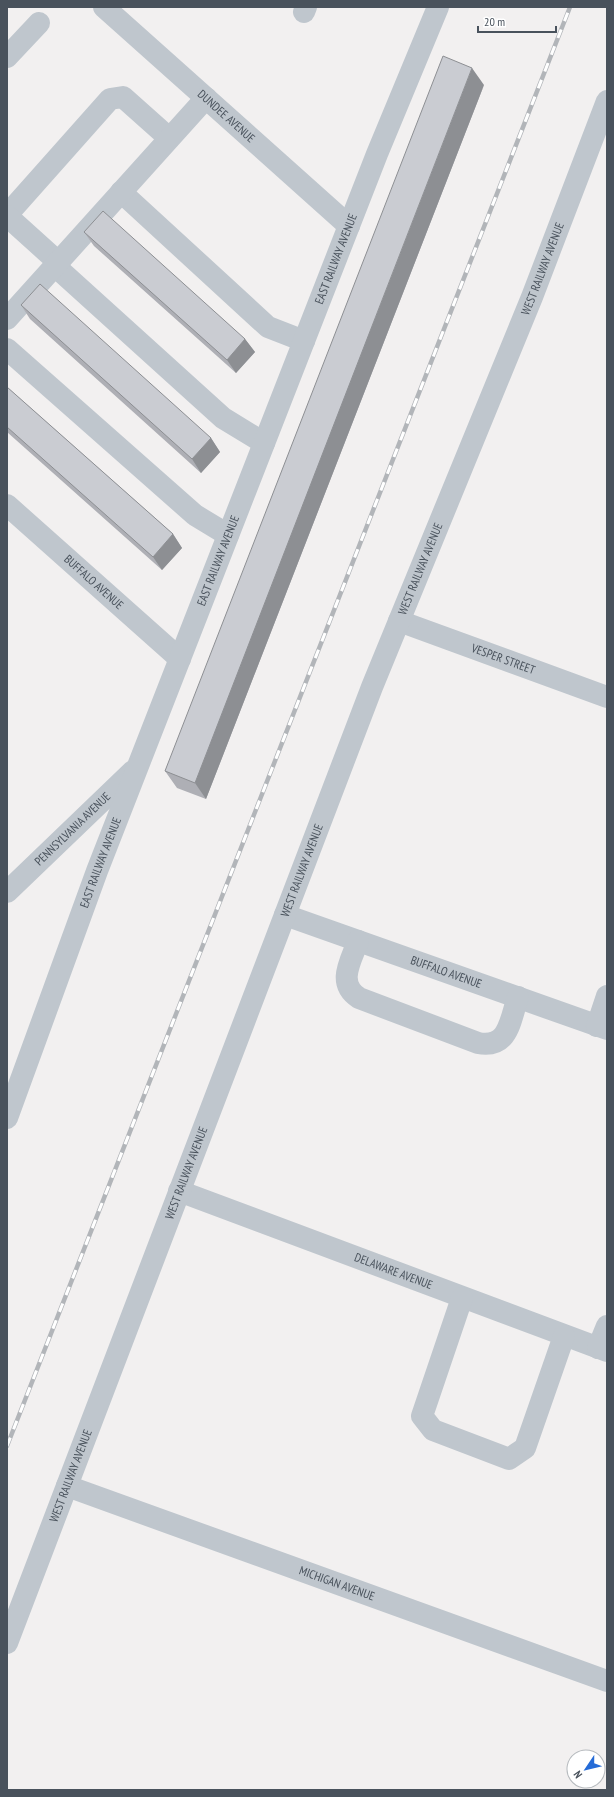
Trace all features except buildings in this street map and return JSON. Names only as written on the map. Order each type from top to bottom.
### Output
[{"type":"street","name":"DUNDEE AVENUE","points":[[104,7],[349,226]]},
{"type":"street","name":"EAST RAILWAY AVENUE","points":[[7,1118],[97,871],[377,154],[438,7]]},
{"type":"street","points":[[7,57],[39,23]]},
{"type":"street","points":[[170,138],[123,97],[110,99],[7,216],[56,264],[222,418],[264,443]]},
{"type":"street","points":[[8,317],[206,98]]},
{"type":"street","name":"WEST RAILWAY AVENUE","points":[[7,1643],[399,621],[532,297],[605,111]]},
{"type":"street","points":[[121,192],[268,327],[304,341]]},
{"type":"street","points":[[7,349],[194,515],[228,535]]},
{"type":"street","name":"BUFFALO AVENUE","points":[[7,505],[180,659]]},
{"type":"street","name":"VESPER STREET","points":[[399,621],[607,697]]},
{"type":"street","name":"PENNSYLVANIA AVENUE","points":[[7,892],[138,767]]},
{"type":"street","name":"BUFFALO AVENUE","points":[[285,915],[602,1027]]},
{"type":"street","points":[[358,941],[346,973],[346,980],[352,993],[359,998],[478,1043],[493,1043],[502,1039],[507,1032],[518,997]]},
{"type":"street","points":[[602,1027],[607,996]]},
{"type":"street","name":"DELAWARE AVENUE","points":[[180,1191],[462,1298],[602,1349]]},
{"type":"street","points":[[462,1298],[422,1416],[433,1430],[502,1456],[509,1458],[524,1448],[564,1336]]},
{"type":"street","points":[[602,1349],[607,1326]]},
{"type":"street","name":"MICHIGAN AVENUE","points":[[67,1486],[607,1681]]},
{"type":"railway","points":[[7,1446],[570,7]]}]
